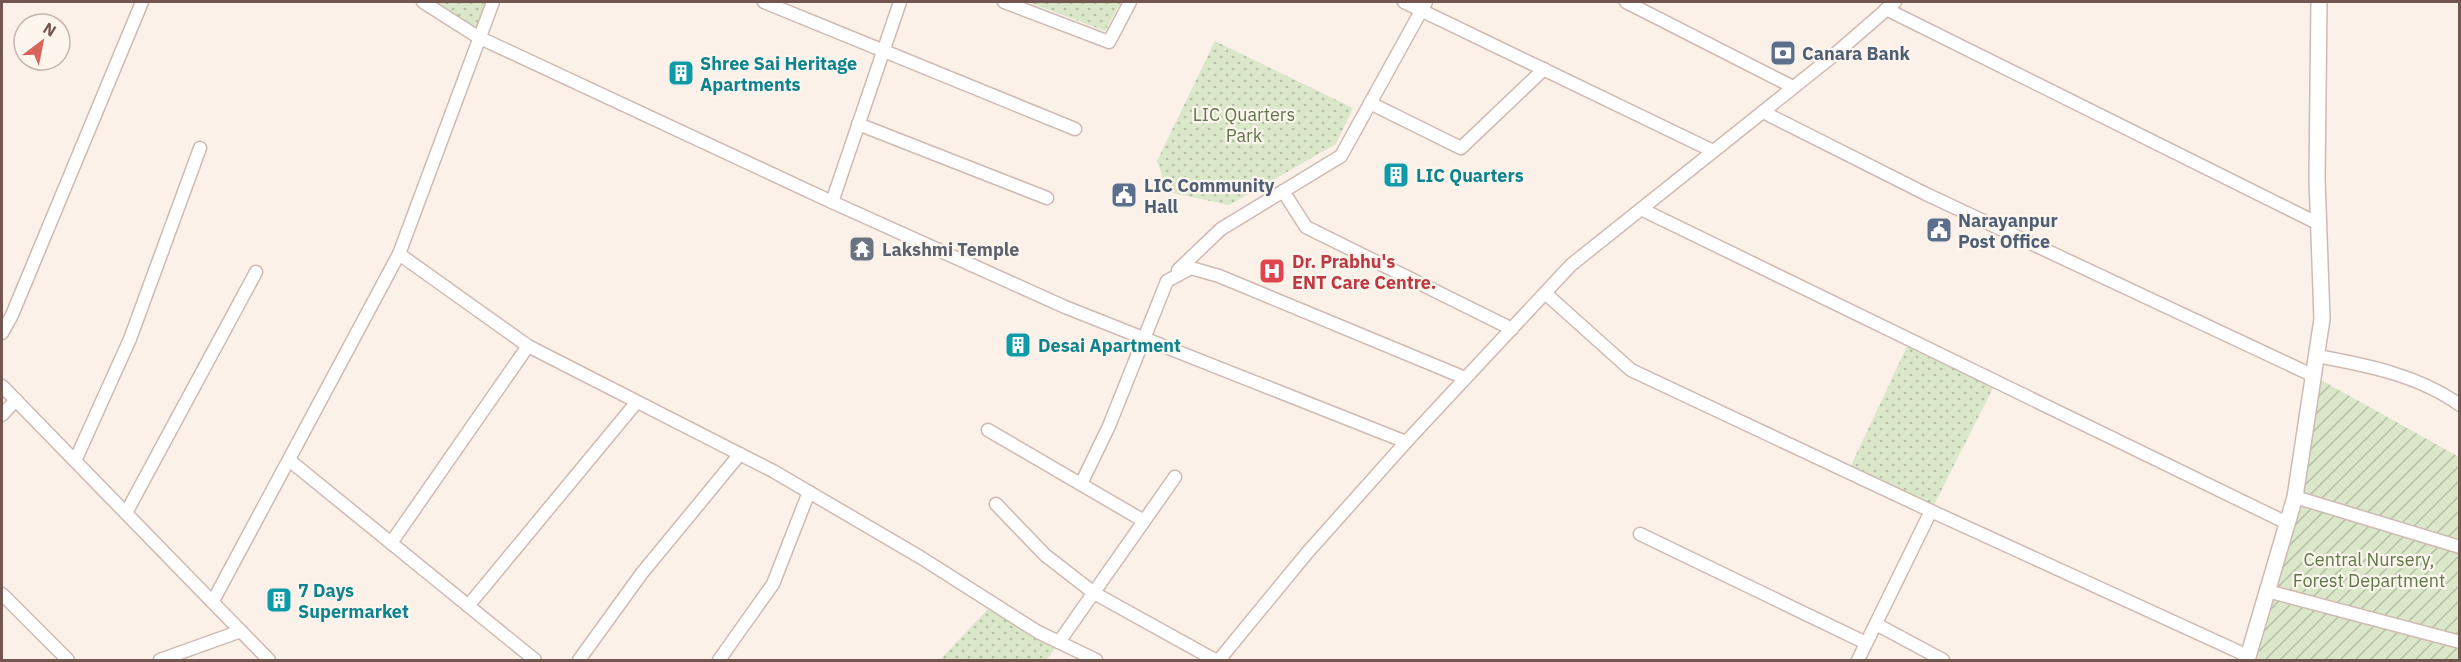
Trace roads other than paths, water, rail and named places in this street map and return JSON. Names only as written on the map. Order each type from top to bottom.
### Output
[{"type":"street","points":[[2,333],[12,315],[142,2]]},
{"type":"street","points":[[423,2],[478,37],[832,202],[1065,307],[1406,442]]},
{"type":"street","points":[[213,601],[399,254],[478,37],[493,2]]},
{"type":"street","points":[[764,2],[1075,129]]},
{"type":"street","points":[[832,202],[900,2]]},
{"type":"street","points":[[1004,2],[1109,42],[1130,2]]},
{"type":"street","points":[[1404,2],[1424,6],[1544,69],[1713,151]]},
{"type":"street","points":[[1626,2],[1793,87]]},
{"type":"street","points":[[1545,293],[1631,370],[2248,658],[2295,497],[2322,319],[2317,179],[2319,2]]},
{"type":"street","points":[[996,504],[1045,555],[1094,593],[1217,660],[1307,553],[1406,442],[1571,265],[1793,87],[1890,5],[2319,224]]},
{"type":"street","points":[[1081,484],[1109,426],[1167,281],[1221,229],[1341,156],[1424,6]]},
{"type":"street","points":[[1370,104],[1461,148],[1544,69]]},
{"type":"street","points":[[1762,112],[1926,194],[2314,376]]},
{"type":"street","points":[[858,124],[1047,198]]},
{"type":"street","points":[[75,461],[130,339],[200,148]]},
{"type":"street","points":[[1283,191],[1306,227],[1512,329]]},
{"type":"street","points":[[1641,209],[2287,524]]},
{"type":"street","points":[[399,254],[528,346],[740,454],[809,492],[920,557],[1038,632],[1096,660]]},
{"type":"street","points":[[1167,281],[1191,268],[1219,276],[1466,378]]},
{"type":"street","points":[[126,513],[256,272]]},
{"type":"street","points":[[391,543],[528,346]]},
{"type":"street","points":[[2317,356],[2378,369],[2438,390],[2460,405]]},
{"type":"street","points":[[2,386],[269,660]]},
{"type":"street","points":[[2,415],[16,400]]},
{"type":"street","points":[[468,606],[636,403]]},
{"type":"street","points":[[988,430],[1144,521]]},
{"type":"street","points":[[579,660],[642,573],[740,454]]},
{"type":"street","points":[[289,459],[535,660]]},
{"type":"street","points":[[1059,642],[1175,477]]},
{"type":"street","points":[[719,660],[773,584],[809,492]]},
{"type":"street","points":[[2295,497],[2460,547]]},
{"type":"street","points":[[1858,660],[1931,511]]},
{"type":"street","points":[[1640,534],[1866,643]]},
{"type":"street","points":[[2267,591],[2460,642]]},
{"type":"street","points":[[2,594],[68,660]]},
{"type":"street","points":[[1876,624],[1943,660]]},
{"type":"street","points":[[160,660],[241,631]]},
{"type":"place","name":"Canara Bank","points":[[1783,53]]},
{"type":"place","name":"Shree Sai Heritage Apartments","points":[[681,73]]},
{"type":"place","name":"LIC Quarters","points":[[1396,175]]},
{"type":"place","name":"LIC Community Hall","points":[[1124,195]]},
{"type":"place","name":"Narayanpur Post Office","points":[[1939,230]]},
{"type":"place","name":"Lakshmi Temple","points":[[862,249]]},
{"type":"place","name":"Dr. Prabhu's ENT Care Centre.","points":[[1272,271]]},
{"type":"place","name":"Desai Apartment","points":[[1018,345]]},
{"type":"place","name":"7 Days Supermarket","points":[[279,600]]},
{"type":"park label","name":"LIC Quarters Park","points":[[1244,124]]},
{"type":"park label","name":"Central Nursery, Forest Department","points":[[2369,569]]}]
